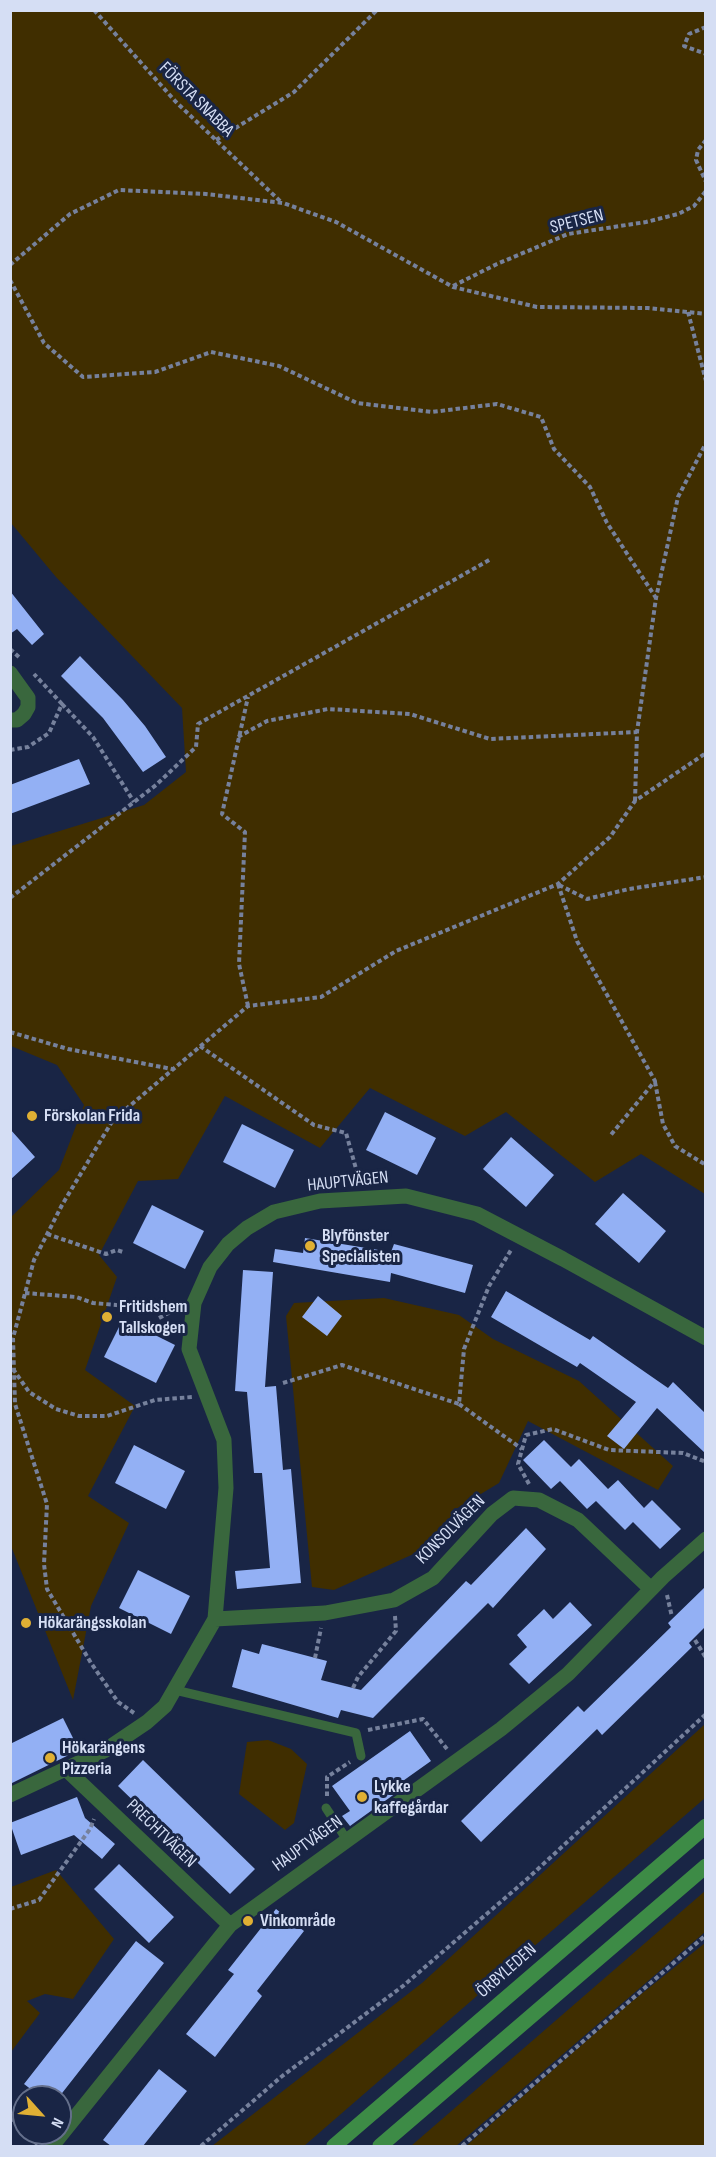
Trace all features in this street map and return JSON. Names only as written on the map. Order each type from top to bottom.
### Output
[{"type":"main road","name":"ÖRBYLEDEN","points":[[334,2146],[705,1826]]},
{"type":"main road","points":[[380,2146],[705,1866]]},
{"type":"street","points":[[10,673],[28,698],[28,707],[24,714],[17,720],[10,720]]},
{"type":"street","name":"HAUPTVÄGEN","points":[[10,1795],[66,1770],[123,1740],[147,1722],[165,1706],[215,1619],[225,1469],[224,1440],[189,1349],[194,1303],[210,1268],[228,1244],[247,1228],[274,1212],[320,1201],[406,1196],[477,1214],[705,1338]]},
{"type":"street","name":"KONSOLVÄGEN","points":[[215,1619],[325,1613],[394,1600],[433,1578],[492,1514],[513,1498],[539,1500],[578,1520],[651,1589]]},
{"type":"street","name":"HAUPTVÄGEN","points":[[52,2146],[230,1925],[501,1729],[568,1674],[651,1589],[705,1539]]},
{"type":"street","name":"PRECHTVÄGEN","points":[[66,1770],[230,1925]]},
{"type":"lane","points":[[175,1690],[356,1733],[361,1756]]},
{"type":"lane","points":[[326,1808],[347,1840]]},
{"type":"path","name":"FÖRSTA SNABBA","points":[[94,10],[176,102],[283,203]]},
{"type":"path","points":[[216,140],[294,92],[377,10]]},
{"type":"path","points":[[705,27],[689,34],[684,46],[705,54]]},
{"type":"path","points":[[705,140],[698,150],[696,160],[705,182]]},
{"type":"path","points":[[10,265],[70,214],[119,190],[206,194],[283,203],[336,222],[453,287],[537,308],[648,308],[705,314]]},
{"type":"path","name":"SPETSEN","points":[[453,287],[497,264],[568,234],[646,222],[678,214],[694,206],[705,191]]},
{"type":"path","points":[[10,280],[44,344],[83,377],[155,372],[211,352],[279,366],[357,403],[432,412],[497,404],[541,417],[554,449],[590,487],[607,523],[656,598]]},
{"type":"path","points":[[688,312],[705,381]]},
{"type":"path","points":[[636,801],[637,732],[656,598],[678,496],[705,443]]},
{"type":"path","points":[[10,898],[134,802],[196,747],[198,724],[491,559]]},
{"type":"path","points":[[248,696],[222,814],[245,832],[239,964],[248,1006]]},
{"type":"path","points":[[62,704],[93,737],[134,802]]},
{"type":"path","points":[[238,737],[267,721],[328,709],[410,714],[490,739],[637,732]]},
{"type":"path","points":[[147,1722],[118,1702],[91,1663],[47,1589],[44,1564],[47,1504],[15,1404],[12,1337],[34,1260],[47,1234],[113,1120],[248,1006],[321,997],[396,951],[558,884],[610,837],[636,801],[705,753]]},
{"type":"path","points":[[558,884],[587,899],[628,889],[705,877]]},
{"type":"path","points":[[558,884],[576,941],[656,1081],[663,1124],[675,1146],[705,1165]]},
{"type":"path","points":[[10,1032],[68,1049],[172,1069]]},
{"type":"path","points":[[200,1046],[314,1125],[346,1133],[364,1198]]},
{"type":"path","points":[[610,1136],[656,1081]]},
{"type":"path","points":[[47,1234],[106,1254],[117,1250],[123,1252]]},
{"type":"path","points":[[459,1404],[464,1349],[489,1286],[519,1236]]},
{"type":"path","points":[[25,1293],[76,1297],[93,1303],[140,1307]]},
{"type":"path","points":[[159,1318],[181,1307]]},
{"type":"path","points":[[283,1383],[342,1365],[459,1404],[522,1449]]},
{"type":"path","points":[[13,1368],[29,1392],[56,1409],[79,1416],[107,1416],[155,1400],[206,1396]]},
{"type":"path","points":[[539,1500],[518,1464],[526,1435],[553,1429],[609,1450],[683,1453],[705,1462]]},
{"type":"path","points":[[353,1688],[358,1677],[396,1631],[394,1600]]},
{"type":"path","points":[[315,1658],[325,1613]]},
{"type":"path","points":[[695,1640],[705,1658]]},
{"type":"path","points":[[201,2146],[281,2077],[412,1978],[526,1880],[705,1714]]},
{"type":"path","points":[[356,1733],[423,1719],[457,1761]]},
{"type":"path","points":[[326,1808],[327,1777],[361,1756]]},
{"type":"path","points":[[10,1909],[39,1900],[90,1828],[100,1803]]},
{"type":"path","points":[[462,2146],[705,1935]]},
{"type":"shaded area","points":[[11,10],[706,11],[705,1194],[641,1154],[595,1182],[506,1112],[465,1136],[370,1088],[320,1148],[225,1096],[178,1179],[138,1181],[99,1255],[117,1277],[85,1370],[135,1406],[88,1496],[129,1523],[91,1606],[73,1700],[11,1546],[10,1218],[59,1170],[84,1105],[57,1065],[11,1046],[11,846],[144,805],[186,772],[182,708],[56,577],[11,523]]},
{"type":"shaded area","points":[[384,1298],[459,1315],[493,1339],[579,1381],[673,1466],[658,1490],[528,1421],[499,1483],[456,1509],[429,1547],[334,1590],[312,1587],[286,1316],[294,1303]]},
{"type":"shaded area","points":[[705,1724],[705,1798],[304,2146],[212,2146],[422,1983]]},
{"type":"shaded area","points":[[268,1740],[291,1749],[307,1764],[294,1823],[285,1830],[239,1794],[247,1742]]},
{"type":"shaded area","points":[[56,1870],[114,1939],[73,1999],[45,1994],[27,2001],[40,2013],[11,2052],[11,1887]]},
{"type":"shaded area","points":[[705,1891],[705,1932],[456,2146],[411,2146]]},
{"type":"shaded area","points":[[705,1943],[705,2146],[466,2146],[625,2007]]},
{"type":"building","points":[[10,591],[44,634],[32,645],[17,629],[10,634]]},
{"type":"building","points":[[80,656],[123,700],[145,726],[166,757],[143,772],[103,718],[61,676]]},
{"type":"building","points":[[79,759],[90,784],[10,814],[10,785]]},
{"type":"building","points":[[385,1112],[436,1138],[417,1175],[366,1150]]},
{"type":"building","points":[[242,1124],[294,1150],[275,1188],[223,1162]]},
{"type":"building","points":[[10,1129],[35,1157],[10,1180]]},
{"type":"building","points":[[511,1137],[554,1175],[526,1207],[483,1169]]},
{"type":"building","points":[[623,1193],[666,1231],[639,1263],[595,1224]]},
{"type":"building","points":[[152,1205],[204,1231],[185,1269],[133,1243]]},
{"type":"building","points":[[305,1238],[391,1252],[394,1244],[473,1265],[465,1293],[391,1273],[390,1282],[273,1262],[275,1249],[303,1253]]},
{"type":"building","points":[[243,1270],[273,1272],[265,1387],[276,1386],[283,1470],[291,1469],[301,1583],[237,1589],[235,1571],[270,1568],[262,1473],[254,1473],[247,1392],[235,1391]]},
{"type":"building","points":[[506,1291],[590,1340],[593,1336],[668,1388],[673,1382],[705,1413],[705,1453],[657,1408],[624,1449],[607,1436],[636,1402],[580,1363],[577,1367],[491,1317]]},
{"type":"building","points":[[318,1296],[342,1316],[327,1336],[302,1317]]},
{"type":"building","points":[[123,1319],[175,1345],[156,1383],[104,1357]]},
{"type":"building","points":[[544,1440],[571,1467],[579,1459],[608,1489],[618,1480],[644,1508],[652,1500],[681,1529],[660,1549],[633,1522],[625,1530],[596,1501],[587,1509],[560,1481],[551,1489],[523,1460]]},
{"type":"building","points":[[134,1445],[185,1471],[166,1509],[115,1483]]},
{"type":"building","points":[[526,1528],[546,1549],[493,1608],[488,1603],[373,1718],[341,1710],[338,1718],[232,1687],[242,1649],[259,1654],[262,1644],[327,1661],[321,1680],[361,1690],[466,1581],[471,1585]]},
{"type":"building","points":[[138,1570],[190,1596],[171,1634],[119,1608]]},
{"type":"building","points":[[705,1587],[705,1627],[689,1643],[692,1647],[602,1735],[597,1729],[481,1842],[461,1821],[578,1706],[584,1712],[671,1627],[668,1623]]},
{"type":"building","points":[[570,1602],[592,1625],[529,1684],[509,1664],[527,1647],[517,1635],[544,1609],[553,1619]]},
{"type":"building","points":[[63,1718],[79,1750],[10,1784],[10,1744]]},
{"type":"building","points":[[410,1731],[431,1761],[400,1783],[403,1788],[350,1826],[342,1816],[350,1811],[332,1786]]},
{"type":"building","points":[[143,1760],[255,1869],[230,1894],[118,1786]]},
{"type":"building","points":[[77,1797],[85,1818],[115,1844],[102,1859],[74,1835],[21,1855],[10,1823]]},
{"type":"building","points":[[119,1864],[174,1917],[149,1943],[94,1889]]},
{"type":"building","points":[[276,1909],[304,1931],[257,1991],[262,1996],[215,2057],[186,2034],[234,1974],[228,1970]]},
{"type":"building","points":[[136,1941],[164,1963],[68,2085],[24,2084]]},
{"type":"building","points":[[159,2069],[187,2091],[143,2146],[111,2146],[103,2140]]},
{"type":"place","name":"Förskolan Frida","points":[[32,1116]]},
{"type":"place","name":"Blyfönster Specialisten","points":[[310,1246]]},
{"type":"place","name":"Fritidshem Tallskogen","points":[[107,1317]]},
{"type":"place","name":"Hökarängsskolan","points":[[26,1623]]},
{"type":"place","name":"Hökarängens Pizzeria","points":[[50,1758]]},
{"type":"place","name":"Lykke kaffegårdar","points":[[362,1797]]},
{"type":"place","name":"Vinkområde","points":[[248,1921]]}]
